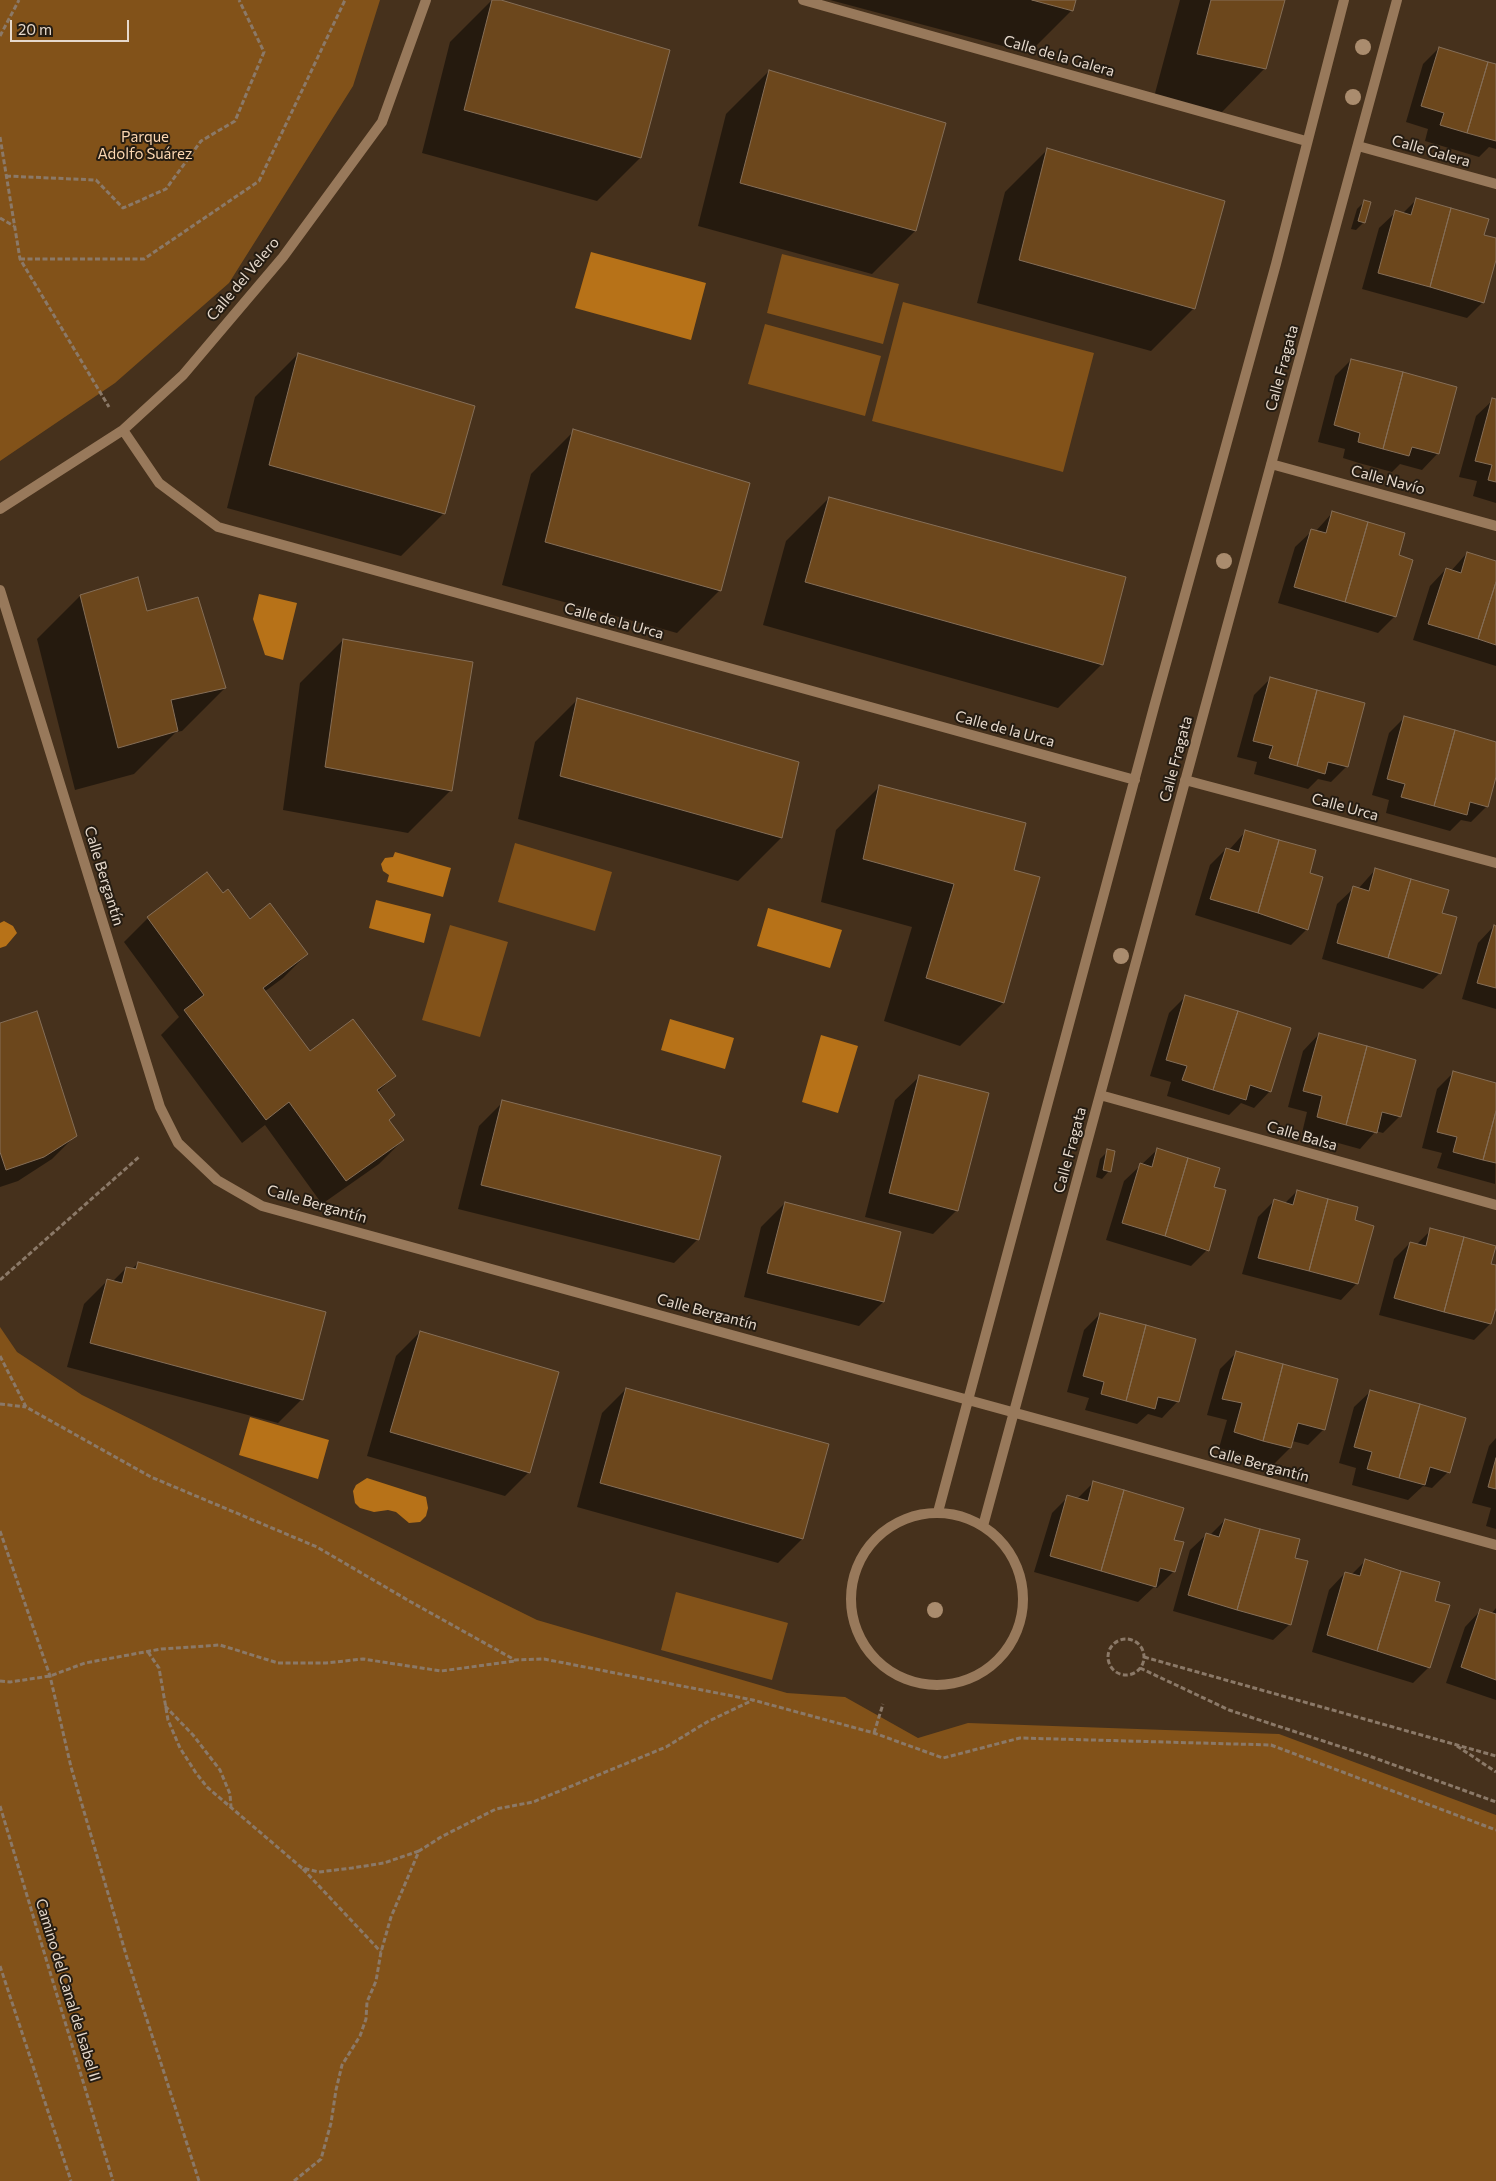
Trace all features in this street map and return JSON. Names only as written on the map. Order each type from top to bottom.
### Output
[{"type":"street","name":"Calle del Velero","points":[[0,509],[123,430],[183,375],[283,257],[382,122],[426,0]]},
{"type":"street","name":"Calle de la Galera","points":[[803,0],[1306,141]]},
{"type":"street","points":[[938,1512],[1270,284],[1344,0]]},
{"type":"street","name":"Calle Fragata","points":[[983,1526],[1397,0]]},
{"type":"street","name":"Calle Galera","points":[[1358,146],[1496,184]]},
{"type":"street","name":"Calle de la Urca","points":[[123,430],[159,483],[218,527],[1135,780]]},
{"type":"street","name":"Calle Navío","points":[[1271,464],[1496,526]]},
{"type":"street","name":"Calle Bergantín","points":[[0,590],[160,1107],[178,1143],[217,1180],[262,1206],[1496,1544]]},
{"type":"street","name":"Calle Urca","points":[[1185,780],[1496,863]]},
{"type":"street","name":"Calle Balsa","points":[[1100,1096],[1496,1205]]},
{"type":"street","points":[[938,1512],[961,1516],[983,1526],[1007,1548],[1021,1577],[1024,1610],[1014,1641],[992,1666],[964,1682],[932,1686],[900,1677],[876,1660],[860,1636],[851,1608],[853,1580],[864,1552],[883,1531],[909,1517],[938,1512]]},
{"type":"path","points":[[0,36],[19,0]]},
{"type":"path","points":[[6,176],[96,180],[123,208],[166,189],[201,141],[235,121],[264,52],[238,0]]},
{"type":"path","points":[[20,260],[144,260],[259,181],[345,0]]},
{"type":"path","points":[[0,136],[20,260],[123,430]]},
{"type":"path","points":[[0,218],[14,226]]},
{"type":"path","points":[[0,1280],[140,1156]]},
{"type":"path","points":[[0,1356],[26,1407]]},
{"type":"path","points":[[0,1404],[26,1407],[151,1477],[317,1547],[516,1660]]},
{"type":"path","points":[[0,1531],[50,1676],[71,1767],[95,1850],[127,1958],[199,2181]]},
{"type":"path","points":[[1129,1640],[1140,1646],[1144,1657],[1140,1668],[1126,1676],[1114,1672],[1108,1662],[1109,1650],[1117,1641],[1129,1640]]},
{"type":"path","points":[[0,1681],[10,1682],[50,1676],[85,1663],[148,1652],[220,1645],[278,1663],[363,1659],[441,1671],[516,1660],[544,1659],[753,1700],[874,1733],[943,1758],[1020,1738],[1271,1745],[1496,1830]]},
{"type":"path","points":[[148,1652],[160,1668],[168,1720],[177,1741],[207,1787],[302,1868],[381,1952]]},
{"type":"path","points":[[1144,1657],[1496,1756]]},
{"type":"path","points":[[1140,1668],[1229,1710],[1372,1757],[1496,1802]]},
{"type":"path","points":[[302,1868],[319,1872],[352,1868],[384,1862],[419,1851],[441,1837],[496,1809],[533,1802],[666,1748],[707,1722],[753,1700]]},
{"type":"path","points":[[874,1733],[883,1704]]},
{"type":"path","points":[[165,1706],[193,1735],[220,1770],[230,1794],[231,1808]]},
{"type":"path","points":[[1454,1744],[1496,1772]]},
{"type":"path","name":"Camino del Canal de Isabel II","points":[[0,1806],[114,2181]]},
{"type":"path","points":[[294,2181],[321,2159],[332,2123],[336,2090],[342,2064],[360,2036],[366,2019],[367,2002],[376,1981],[381,1952],[391,1917],[419,1851]]},
{"type":"path","points":[[0,1966],[72,2181]]},
{"type":"green space","name":"Parque Adolfo Suárez","points":[[0,0],[380,0],[353,86],[229,283],[115,383],[0,461]]},
{"type":"green space","points":[[782,254],[899,284],[883,344],[767,313]]},
{"type":"green space","points":[[903,302],[1094,353],[1063,472],[872,421]]},
{"type":"green space","points":[[765,324],[881,356],[865,416],[748,384]]},
{"type":"green space","points":[[515,843],[612,872],[595,931],[498,902]]},
{"type":"green space","points":[[450,925],[508,942],[480,1037],[422,1020]]},
{"type":"green space","points":[[0,1327],[17,1352],[82,1395],[537,1620],[787,1693],[845,1697],[918,1738],[968,1723],[1279,1734],[1496,1815],[1496,2181],[0,2181]]},
{"type":"green space","points":[[676,1592],[788,1623],[772,1680],[661,1650]]},
{"type":"shaded area","points":[[591,252],[706,283],[691,340],[575,308]]},
{"type":"shaded area","points":[[259,594],[297,603],[283,660],[265,655],[253,619]]},
{"type":"shaded area","points":[[395,852],[451,868],[443,897],[387,882],[389,875],[383,871],[381,864],[385,858],[393,857]]},
{"type":"shaded area","points":[[376,900],[431,914],[424,943],[369,928]]},
{"type":"shaded area","points":[[768,908],[842,930],[830,968],[757,946]]},
{"type":"shaded area","points":[[4,921],[13,926],[17,933],[6,946],[0,948],[0,923]]},
{"type":"shaded area","points":[[670,1019],[734,1038],[725,1069],[661,1050]]},
{"type":"shaded area","points":[[821,1035],[858,1046],[838,1113],[802,1102]]},
{"type":"shaded area","points":[[250,1417],[329,1440],[318,1479],[239,1455]]},
{"type":"shaded area","points":[[367,1478],[426,1497],[428,1508],[426,1516],[420,1522],[409,1523],[396,1512],[388,1510],[374,1512],[360,1508],[355,1503],[353,1491],[356,1485]]},
{"type":"building","points":[[492,0],[501,0],[670,50],[641,158],[464,110]]},
{"type":"building","points":[[1032,0],[1076,0],[1073,11]]},
{"type":"building","points":[[1211,0],[1285,0],[1266,69],[1197,54]]},
{"type":"building","points":[[1439,47],[1488,62],[1467,133],[1440,125],[1444,113],[1421,106]]},
{"type":"building","points":[[1488,62],[1496,64],[1496,141],[1467,133]]},
{"type":"building","points":[[769,70],[946,123],[916,231],[740,183]]},
{"type":"building","points":[[1047,148],[1225,201],[1195,309],[1019,260]]},
{"type":"building","points":[[1416,198],[1451,208],[1430,287],[1378,273],[1395,210],[1411,215]]},
{"type":"building","points":[[1364,200],[1371,202],[1365,223],[1358,221]]},
{"type":"building","points":[[1451,208],[1489,219],[1484,235],[1496,238],[1496,260],[1484,303],[1430,287]]},
{"type":"building","points":[[298,353],[475,406],[445,514],[269,465]]},
{"type":"building","points":[[1351,359],[1403,372],[1383,449],[1358,442],[1360,433],[1334,425]]},
{"type":"building","points":[[1403,372],[1457,387],[1439,454],[1412,447],[1409,456],[1383,449]]},
{"type":"building","points":[[1492,398],[1496,399],[1496,482],[1488,480],[1492,465],[1475,461]]},
{"type":"building","points":[[573,429],[750,483],[721,591],[545,542]]},
{"type":"building","points":[[829,497],[1126,577],[1103,665],[805,582]]},
{"type":"building","points":[[1332,511],[1368,522],[1345,602],[1294,587],[1311,529],[1326,533]]},
{"type":"building","points":[[1368,522],[1405,533],[1399,555],[1413,560],[1396,617],[1345,602]]},
{"type":"building","points":[[1467,552],[1496,561],[1496,582],[1478,639],[1428,624],[1446,568],[1461,573]]},
{"type":"building","points":[[138,577],[147,611],[198,597],[226,688],[171,700],[178,731],[118,748],[80,595]]},
{"type":"building","points":[[1496,582],[1496,645],[1478,639]]},
{"type":"building","points":[[343,639],[473,662],[452,791],[325,767]]},
{"type":"building","points":[[1270,677],[1317,690],[1297,766],[1269,758],[1273,746],[1253,741]]},
{"type":"building","points":[[1317,690],[1365,703],[1348,767],[1328,762],[1325,774],[1297,766]]},
{"type":"building","points":[[577,698],[799,762],[782,838],[560,776]]},
{"type":"building","points":[[1404,716],[1455,730],[1434,806],[1401,797],[1405,784],[1387,779]]},
{"type":"building","points":[[1455,730],[1496,742],[1496,777],[1488,807],[1470,802],[1467,815],[1434,806]]},
{"type":"building","points":[[879,785],[1026,823],[1014,870],[1040,877],[1004,1003],[926,978],[954,884],[863,859]]},
{"type":"building","points":[[1245,830],[1279,840],[1258,913],[1210,899],[1226,848],[1239,852]]},
{"type":"building","points":[[1279,840],[1316,850],[1310,873],[1323,877],[1308,930],[1258,913]]},
{"type":"building","points":[[1375,868],[1411,879],[1388,958],[1337,943],[1353,886],[1369,891]]},
{"type":"building","points":[[207,872],[223,893],[228,889],[250,919],[270,903],[308,954],[263,988],[310,1051],[353,1019],[396,1076],[377,1090],[395,1115],[389,1120],[404,1140],[346,1181],[289,1102],[266,1120],[184,1010],[204,995],[147,917]]},
{"type":"building","points":[[1411,879],[1449,890],[1442,913],[1457,917],[1441,974],[1388,958]]},
{"type":"building","points":[[1494,925],[1496,926],[1496,988],[1477,983]]},
{"type":"building","points":[[1185,995],[1238,1011],[1213,1090],[1182,1080],[1187,1066],[1166,1060]]},
{"type":"building","points":[[37,1011],[77,1136],[44,1157],[6,1170],[0,1152],[0,1023]]},
{"type":"building","points":[[1238,1011],[1291,1028],[1271,1092],[1250,1085],[1246,1100],[1213,1090]]},
{"type":"building","points":[[1319,1033],[1367,1046],[1346,1125],[1317,1117],[1322,1096],[1303,1091]]},
{"type":"building","points":[[1367,1046],[1416,1060],[1401,1117],[1382,1112],[1377,1133],[1346,1125]]},
{"type":"building","points":[[1453,1071],[1496,1083],[1496,1111],[1483,1160],[1453,1152],[1457,1137],[1437,1132]]},
{"type":"building","points":[[919,1075],[989,1093],[958,1211],[889,1193]]},
{"type":"building","points":[[502,1100],[721,1156],[699,1240],[481,1185]]},
{"type":"building","points":[[1496,1111],[1496,1163],[1483,1160]]},
{"type":"building","points":[[1157,1148],[1188,1158],[1165,1236],[1122,1223],[1140,1163],[1152,1167]]},
{"type":"building","points":[[1107,1149],[1115,1151],[1111,1172],[1103,1170]]},
{"type":"building","points":[[1188,1158],[1220,1168],[1214,1187],[1226,1190],[1209,1251],[1165,1236]]},
{"type":"building","points":[[1297,1190],[1328,1199],[1309,1271],[1258,1258],[1274,1199],[1293,1205]]},
{"type":"building","points":[[1328,1199],[1358,1207],[1355,1220],[1374,1226],[1358,1284],[1309,1271]]},
{"type":"building","points":[[785,1202],[901,1232],[884,1302],[767,1273]]},
{"type":"building","points":[[1430,1228],[1464,1237],[1444,1312],[1394,1298],[1410,1242],[1426,1246]]},
{"type":"building","points":[[1464,1237],[1496,1246],[1491,1264],[1496,1265],[1496,1308],[1491,1324],[1444,1312]]},
{"type":"building","points":[[138,1262],[326,1312],[303,1400],[90,1343],[107,1279],[122,1283],[126,1267],[136,1269]]},
{"type":"building","points":[[1100,1313],[1146,1325],[1126,1401],[1101,1394],[1104,1382],[1083,1376]]},
{"type":"building","points":[[1146,1325],[1196,1339],[1179,1402],[1158,1397],[1155,1409],[1126,1401]]},
{"type":"building","points":[[420,1331],[559,1372],[530,1473],[390,1432]]},
{"type":"building","points":[[1236,1351],[1283,1364],[1263,1441],[1234,1432],[1242,1403],[1222,1399]]},
{"type":"building","points":[[1283,1364],[1338,1379],[1325,1430],[1298,1423],[1291,1448],[1263,1441]]},
{"type":"building","points":[[626,1388],[829,1444],[803,1539],[600,1483]]},
{"type":"building","points":[[1370,1390],[1420,1404],[1399,1478],[1367,1469],[1372,1452],[1354,1447]]},
{"type":"building","points":[[1420,1404],[1466,1418],[1450,1473],[1430,1467],[1425,1485],[1399,1478]]},
{"type":"building","points":[[1496,1458],[1496,1489],[1488,1487]]},
{"type":"building","points":[[1093,1481],[1124,1490],[1101,1571],[1050,1556],[1067,1495],[1088,1501]]},
{"type":"building","points":[[1124,1490],[1184,1508],[1174,1540],[1184,1542],[1175,1572],[1160,1568],[1156,1587],[1101,1571]]},
{"type":"building","points":[[1225,1519],[1260,1529],[1237,1610],[1188,1595],[1206,1533],[1219,1537]]},
{"type":"building","points":[[1260,1529],[1300,1539],[1295,1558],[1308,1561],[1291,1625],[1237,1610]]},
{"type":"building","points":[[1365,1559],[1401,1571],[1377,1651],[1327,1635],[1345,1572],[1360,1576]]},
{"type":"building","points":[[1401,1571],[1440,1582],[1435,1601],[1450,1605],[1430,1668],[1377,1651]]},
{"type":"building","points":[[1480,1609],[1496,1614],[1496,1680],[1461,1667]]}]
